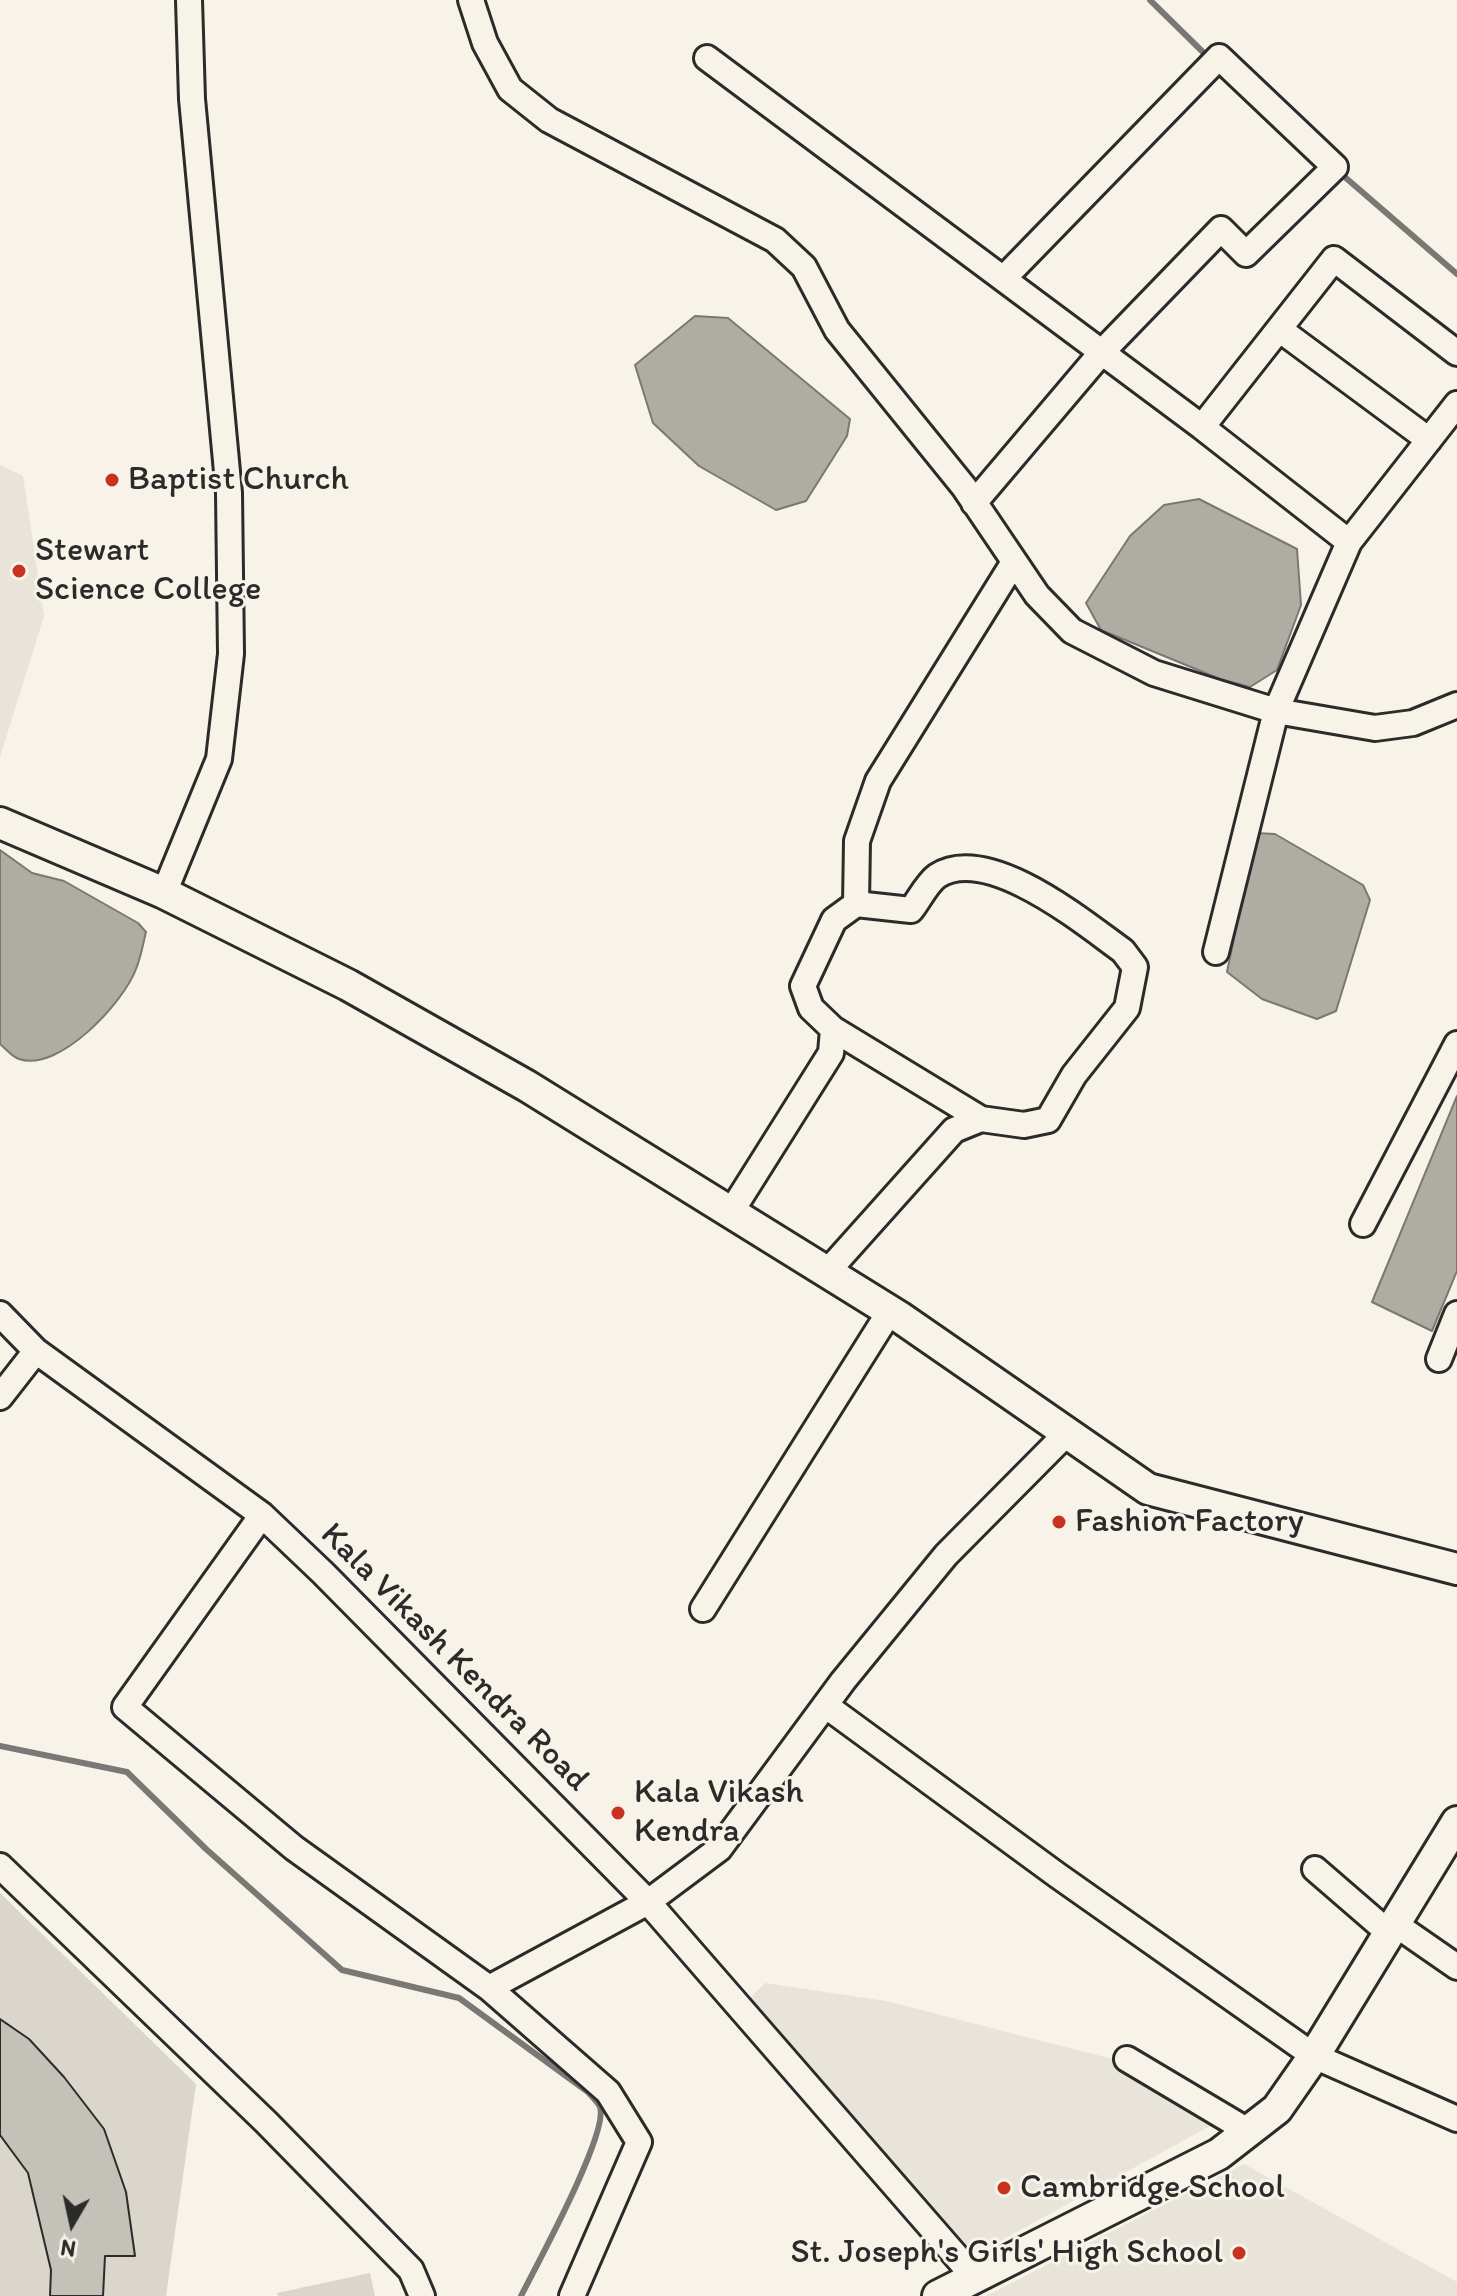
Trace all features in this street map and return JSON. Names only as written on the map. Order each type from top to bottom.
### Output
[{"type":"main road","points":[[0,823],[164,893],[348,985],[527,1086],[890,1311],[1148,1489],[1457,1569]]},
{"type":"main road","points":[[938,2296],[1219,2154],[1277,2109],[1314,2056],[1457,1822]]},
{"type":"street","points":[[164,893],[219,759],[231,654],[226,449],[192,99],[189,0]]},
{"type":"street","points":[[471,0],[485,43],[510,89],[549,120],[775,240],[804,267],[837,330],[974,503],[1037,595],[1072,631],[1154,673],[1276,711],[1375,728],[1413,723],[1457,705]]},
{"type":"street","points":[[974,503],[1102,352],[1221,229],[1246,254],[1335,167],[1219,57],[1004,278]]},
{"type":"street","points":[[707,58],[1202,427],[1349,542]]},
{"type":"street","points":[[1202,427],[1334,259],[1457,353]]},
{"type":"street","points":[[1279,329],[1429,440]]},
{"type":"street","points":[[1216,952],[1276,711],[1349,542],[1457,404]]},
{"type":"street","points":[[856,904],[857,841],[878,781],[1014,562]]},
{"type":"street","points":[[964,868],[1012,878],[1123,951],[1135,967],[1127,1008],[1074,1075],[1048,1120],[1024,1125],[981,1119],[833,1029],[811,1008],[803,986],[834,920],[856,904],[911,910],[937,876],[964,868]]},
{"type":"street","points":[[731,1212],[831,1053],[833,1029]]},
{"type":"street","points":[[1363,1224],[1457,1044]]},
{"type":"street","points":[[827,1272],[954,1130],[981,1119]]},
{"type":"street","points":[[703,1609],[890,1311]]},
{"type":"street","name":"Kala Vikash Kendra Road","points":[[0,1314],[36,1351],[262,1515],[335,1584],[648,1902],[976,2279]]},
{"type":"street","points":[[1439,1359],[1457,1314]]},
{"type":"street","points":[[0,1397],[36,1351]]},
{"type":"street","points":[[489,1988],[648,1902],[719,1849],[825,1705],[946,1555],[1066,1434]]},
{"type":"street","points":[[262,1515],[125,1707],[294,1848],[489,1988],[608,2092],[639,2142],[572,2296]]},
{"type":"street","points":[[825,1705],[1057,1875],[1314,2056],[1457,2119]]},
{"type":"street","points":[[0,1866],[277,2134],[411,2270],[422,2296]]},
{"type":"street","points":[[1315,1869],[1392,1928],[1457,1967]]},
{"type":"street","points":[[1127,2059],[1248,2131]]},
{"type":"shaded area","points":[[695,316],[728,318],[850,419],[847,436],[806,501],[776,510],[699,466],[653,423],[635,365]]},
{"type":"shaded area","name":"Stewart Science College","points":[[0,465],[23,476],[44,616],[0,757]]},
{"type":"shaded area","points":[[1199,499],[1297,549],[1301,605],[1277,670],[1250,687],[1220,679],[1101,630],[1086,603],[1130,536],[1164,505]]},
{"type":"shaded area","points":[[1255,833],[1275,834],[1363,885],[1370,900],[1336,1011],[1317,1019],[1262,999],[1227,972]]},
{"type":"shaded area","points":[[0,850],[32,873],[64,881],[138,923],[146,932],[138,964],[129,983],[104,1016],[70,1045],[35,1061],[16,1058],[0,1044]]},
{"type":"shaded area","points":[[1457,1096],[1457,1271],[1432,1331],[1372,1302]]},
{"type":"shaded area","points":[[0,1893],[196,2084],[166,2296],[0,2296]]},
{"type":"shaded area","name":"Cambridge School","points":[[765,1983],[886,2001],[1140,2066],[1221,2120],[971,2257],[750,1998]]},
{"type":"shaded area","name":"St. Joseph's Girls' High School","points":[[1244,2164],[1457,2282],[1457,2296],[986,2296]]},
{"type":"shaded area","points":[[370,2273],[375,2296],[278,2296],[277,2293]]},
{"type":"building","points":[[0,2019],[29,2039],[64,2077],[104,2129],[126,2192],[135,2256],[105,2256],[103,2296],[50,2296],[51,2270],[28,2173],[0,2135]]},
{"type":"waterway","points":[[1150,0],[1210,59]]},
{"type":"waterway","points":[[1339,172],[1457,274]]},
{"type":"waterway","points":[[0,1746],[127,1772],[206,1849],[342,1970],[459,1998],[588,2092],[600,2107],[594,2143],[570,2200],[521,2296]]},
{"type":"place","name":"Baptist Church","points":[[112,480]]},
{"type":"place","name":"Stewart Science College","points":[[19,571]]},
{"type":"place","name":"Fashion Factory","points":[[1059,1522]]},
{"type":"place","name":"Kala Vikash Kendra","points":[[618,1813]]},
{"type":"place","name":"Cambridge School","points":[[1004,2188]]},
{"type":"place","name":"St. Joseph's Girls' High School","points":[[1239,2253]]}]
